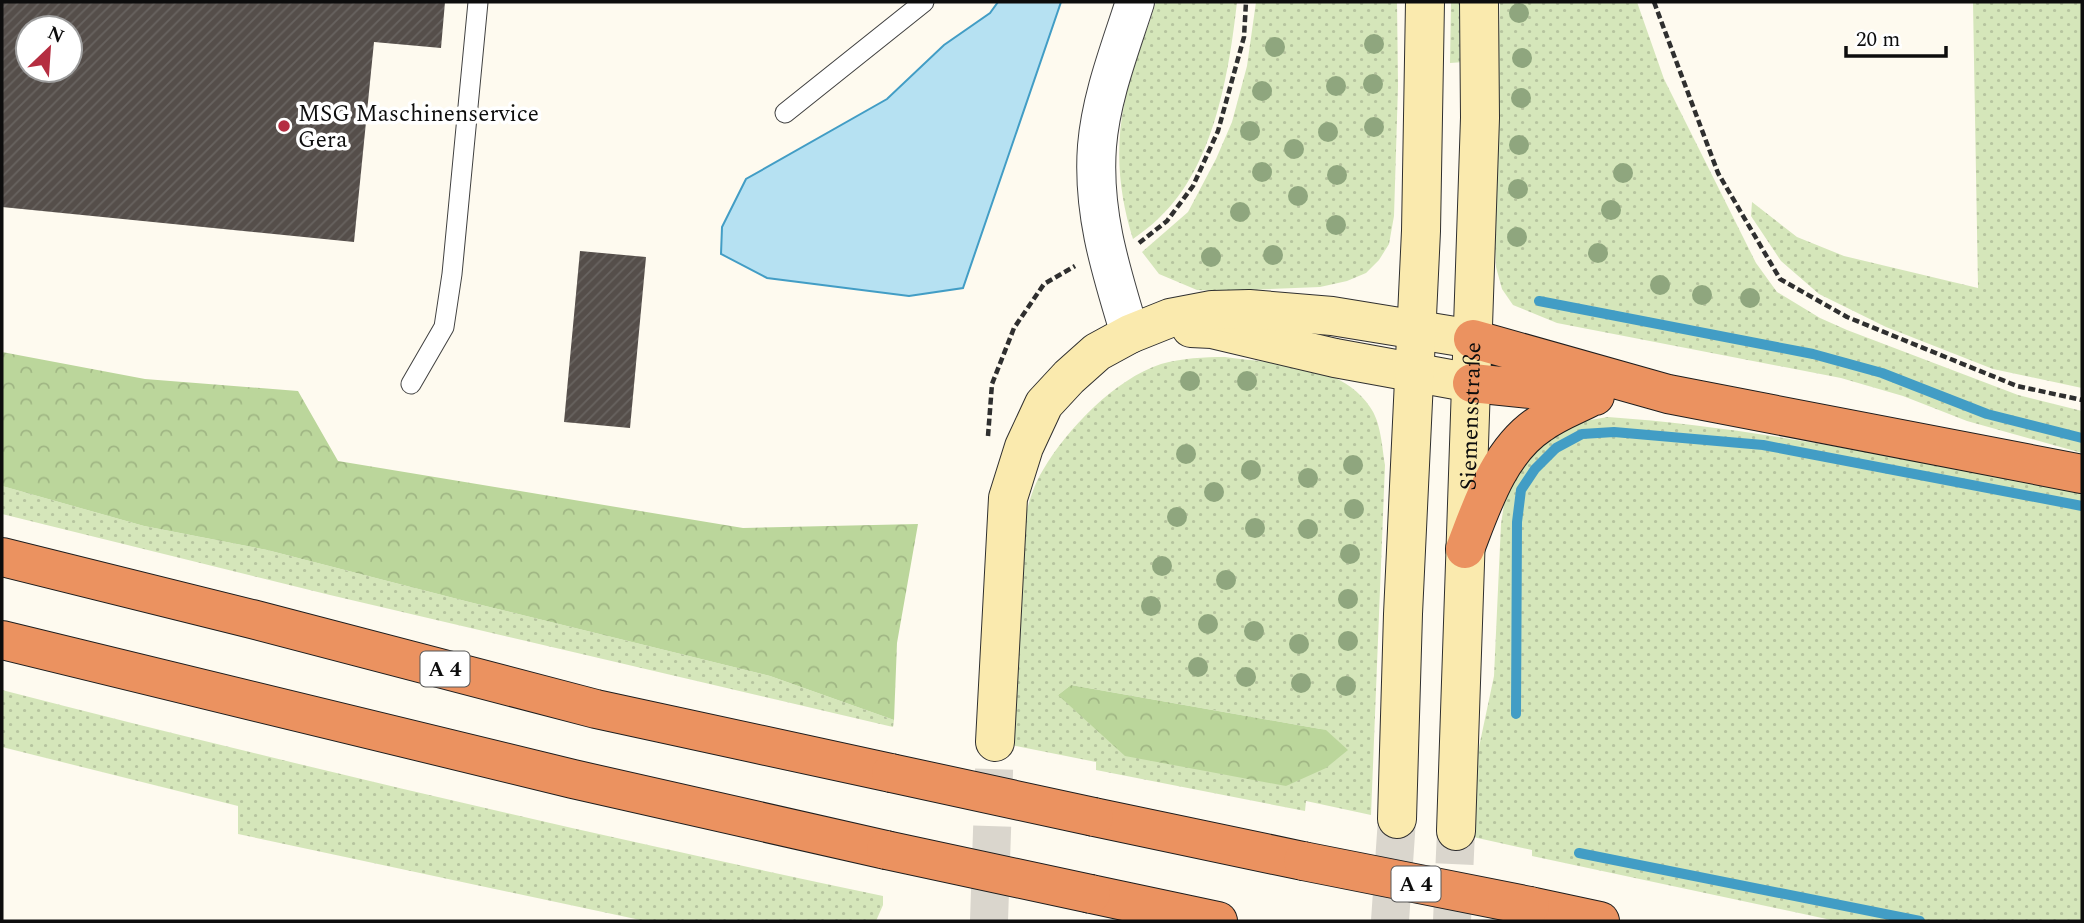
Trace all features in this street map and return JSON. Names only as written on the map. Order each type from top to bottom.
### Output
[{"type":"highway","points":[[1473,340],[1668,394],[2082,474]]},
{"type":"highway","points":[[1472,383],[1594,396],[1668,394]]},
{"type":"highway","points":[[1465,549],[1498,472],[1516,445],[1539,424],[1594,396]]},
{"type":"highway","name":"A 4","points":[[2,557],[608,712],[1094,817],[1600,921]]},
{"type":"highway","points":[[2,640],[547,773],[886,850],[1218,921]]},
{"type":"main road","points":[[1397,819],[1413,373],[1417,331],[1425,2]]},
{"type":"main road","name":"Siemensstraße","points":[[1456,831],[1480,118],[1479,2]]},
{"type":"main road","points":[[995,742],[1008,498],[1024,447],[1044,404],[1069,376],[1097,352],[1130,334],[1170,318],[1212,310],[1249,309],[1332,316],[1473,340]]},
{"type":"main road","points":[[1130,334],[1174,327],[1212,329],[1335,358],[1472,383]]},
{"type":"street","points":[[1130,334],[1106,257],[1097,199],[1097,146],[1110,81],[1135,2]]},
{"type":"lane","points":[[411,384],[444,327],[452,274],[478,2]]},
{"type":"lane","points":[[785,113],[923,2]]},
{"type":"path","points":[[1106,257],[1140,243],[1167,221],[1193,186],[1218,131],[1244,37],[1246,2]]},
{"type":"path","points":[[1654,2],[1718,173],[1780,279],[1847,317],[2018,386],[2082,400]]},
{"type":"green space","points":[[1156,2],[1237,2],[1223,88],[1206,146],[1178,197],[1156,221],[1133,239],[1124,206],[1120,172],[1121,122],[1130,79]]},
{"type":"green space","points":[[1256,2],[1397,2],[1398,86],[1394,216],[1389,244],[1379,260],[1366,273],[1347,281],[1320,287],[1197,290],[1159,274],[1142,252],[1188,212],[1216,159],[1232,122],[1247,66]]},
{"type":"green space","points":[[1451,2],[1463,2],[1464,62],[1450,63]]},
{"type":"green space","points":[[1500,2],[1637,2],[1664,79],[1756,263],[1777,292],[1820,318],[1847,330],[2018,395],[2082,411],[2082,453],[1967,421],[1903,396],[1841,378],[1557,323],[1513,305],[1502,289],[1496,267],[1494,226]]},
{"type":"green space","points":[[1973,2],[2082,2],[2082,388],[1993,369],[1886,327],[1819,294],[1781,261],[1751,216],[1752,202],[1797,237],[1844,256],[1978,288]]},
{"type":"green space","points":[[2,352],[145,379],[298,391],[338,461],[743,528],[918,524],[897,643],[894,720],[770,676],[267,550],[144,526],[2,486]]},
{"type":"green space","points":[[1225,357],[1284,364],[1324,373],[1357,392],[1377,420],[1385,465],[1371,815],[1306,801],[1305,811],[1096,770],[1096,762],[1011,745],[1024,520],[1040,476],[1053,454],[1079,422],[1127,381],[1161,364],[1185,359]],"holes":[[[1071,685],[1326,730],[1058,695]]]},
{"type":"green space","points":[[1608,417],[1786,438],[2082,493],[2082,921],[1836,921],[1532,856],[1532,850],[1473,837],[1475,766],[1494,676],[1501,524],[1505,498],[1516,469],[1533,450],[1578,422]]},
{"type":"green space","points":[[2,486],[144,526],[267,550],[770,676],[894,720],[893,727],[330,595],[2,514]]},
{"type":"green space","points":[[1071,685],[1326,730],[1348,750],[1326,768],[1286,786],[1125,756],[1058,695]]},
{"type":"green space","points":[[2,690],[441,798],[883,896],[883,905],[876,921],[645,921],[238,834],[238,806],[2,747]]},
{"type":"water","points":[[998,2],[1061,2],[963,288],[909,296],[767,278],[721,254],[722,227],[746,179],[887,99],[944,45],[990,13]]},
{"type":"building","points":[[2,2],[445,2],[441,48],[374,42],[354,242],[2,207]]},
{"type":"building","points":[[580,251],[646,257],[630,428],[564,422]]},
{"type":"waterway","points":[[1539,301],[1813,354],[1882,373],[1987,414],[2082,438]]},
{"type":"waterway","points":[[1516,714],[1517,522],[1521,490],[1535,469],[1556,448],[1582,434],[1614,432],[1763,445],[2082,506]]},
{"type":"waterway","points":[[1579,853],[1920,921]]},
{"type":"tunnel","points":[[989,921],[995,742]]},
{"type":"tunnel","points":[[1390,921],[1397,819]]},
{"type":"tunnel","points":[[1452,921],[1456,831]]},
{"type":"place","name":"MSG Maschinenservice Gera","points":[[284,126]]}]
